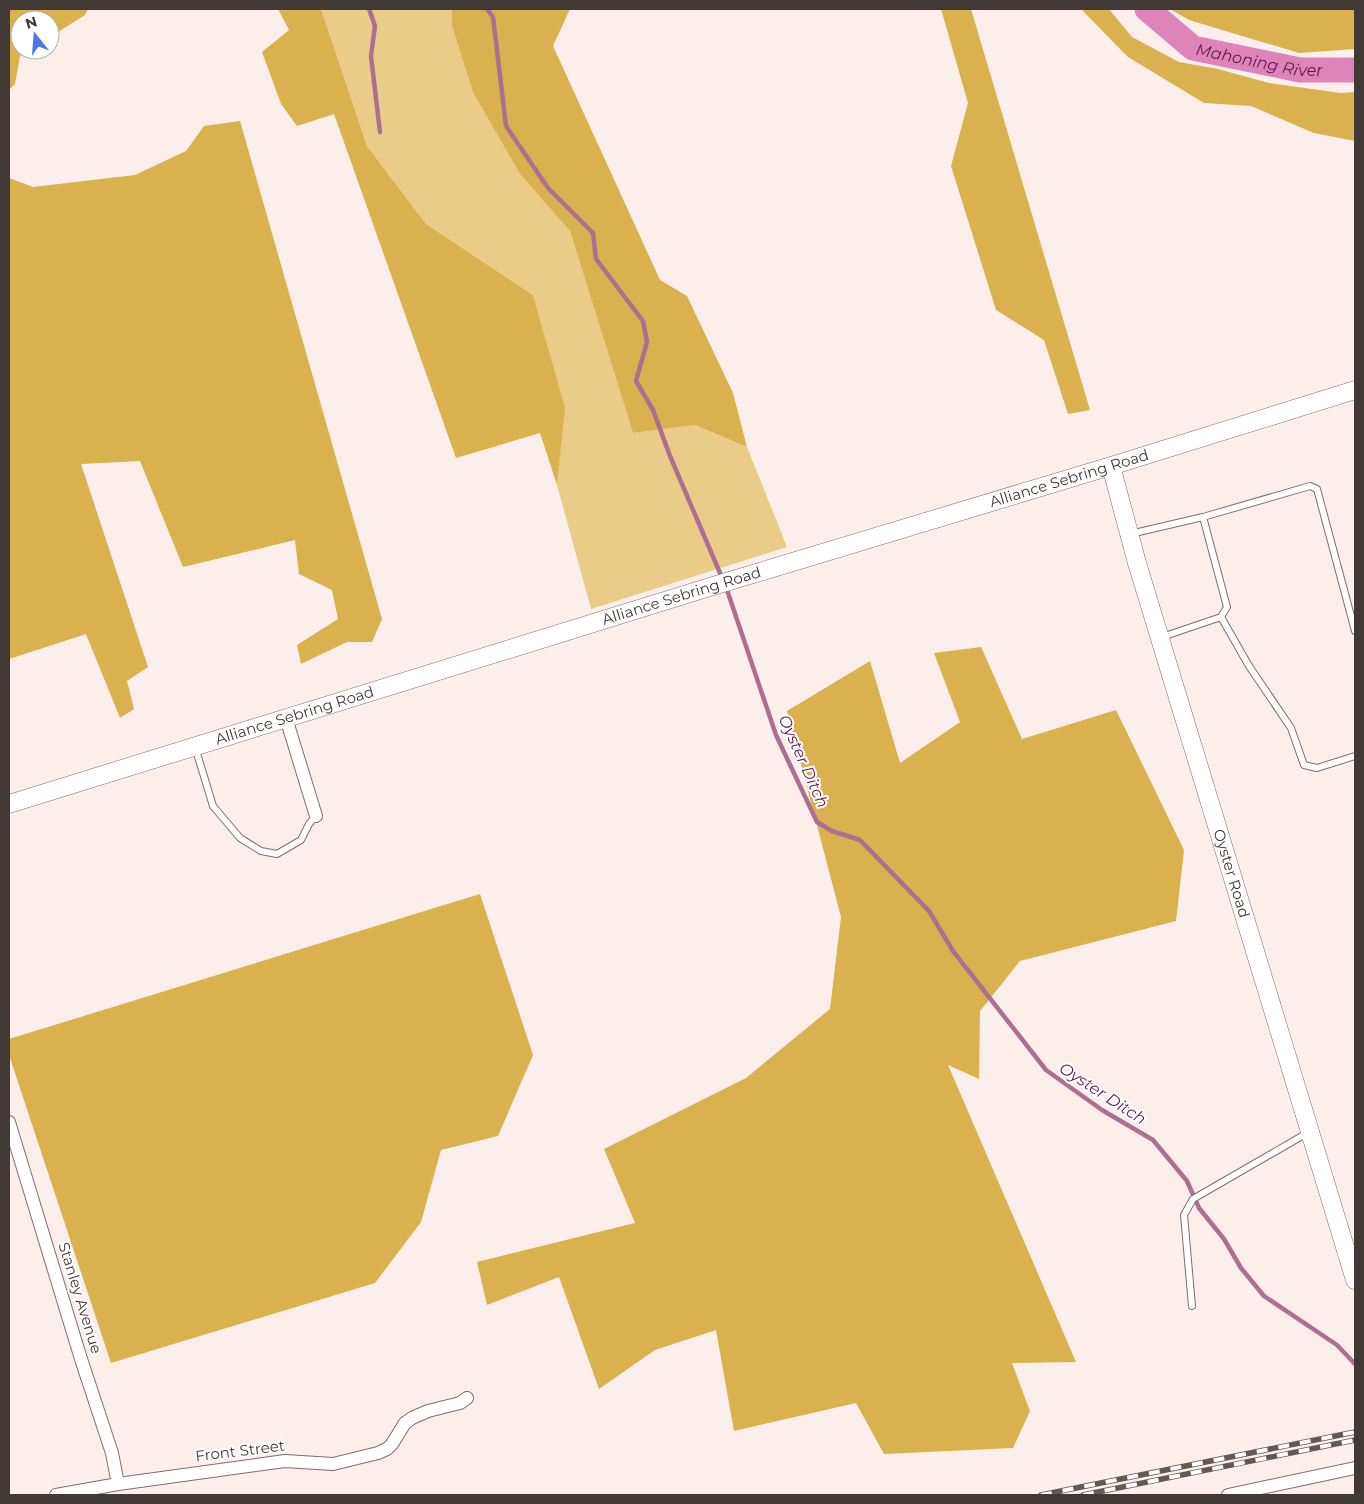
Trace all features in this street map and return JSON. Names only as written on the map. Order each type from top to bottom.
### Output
[{"type":"street","name":"Alliance Sebring Road","points":[[9,804],[1355,390]]},
{"type":"street","name":"Oyster Road","points":[[1111,466],[1129,534],[1355,1280]]},
{"type":"street","points":[[286,718],[316,816]]},
{"type":"street","name":"Stanley Avenue","points":[[9,1122],[81,1359],[112,1453],[118,1484]]},
{"type":"street","name":"Front Street","points":[[56,1495],[118,1484],[285,1461],[332,1464],[387,1449],[405,1423],[412,1418],[428,1411],[460,1403],[467,1398]]},
{"type":"street","points":[[1228,1495],[1355,1468]]},
{"type":"lane","points":[[1129,534],[1203,517],[1310,486],[1318,489],[1355,631]]},
{"type":"lane","points":[[1160,637],[1222,617],[1227,606],[1203,517]]},
{"type":"lane","points":[[1222,617],[1249,666],[1290,728],[1304,765],[1316,768],[1355,756]]},
{"type":"lane","points":[[195,746],[213,806],[240,838],[261,851],[277,854],[301,840],[309,824],[316,816]]},
{"type":"lane","points":[[1192,1306],[1184,1215],[1193,1199],[1310,1131]]},
{"type":"shaded area","points":[[9,9],[88,9],[85,15],[60,31],[60,10],[10,10],[10,60],[19,60],[15,84],[9,90]]},
{"type":"shaded area","points":[[278,9],[321,9],[367,146],[426,224],[533,295],[565,408],[557,485],[540,433],[456,458],[334,114],[297,126],[281,104],[262,52],[289,30]]},
{"type":"shaded area","points":[[321,9],[452,9],[452,25],[520,174],[570,231],[633,433],[695,425],[747,447],[787,547],[591,609],[557,485],[564,408],[533,295],[426,224],[367,146]]},
{"type":"shaded area","points":[[452,9],[570,9],[553,46],[660,280],[687,296],[733,393],[747,447],[695,425],[633,433],[570,231],[520,174],[473,92],[452,25]]},
{"type":"shaded area","points":[[941,9],[971,9],[1090,410],[1068,414],[1044,340],[996,310],[951,166],[968,103]]},
{"type":"shaded area","points":[[1081,9],[1109,9],[1132,37],[1179,62],[1218,69],[1269,83],[1341,93],[1355,92],[1355,141],[1314,133],[1251,106],[1204,103],[1128,57]]},
{"type":"shaded area","points":[[1170,9],[1355,9],[1355,49],[1299,53],[1189,20]]},
{"type":"shaded area","points":[[240,121],[382,619],[372,642],[347,642],[301,664],[297,645],[338,619],[332,590],[299,574],[295,540],[183,567],[140,461],[81,464],[148,667],[127,681],[134,709],[120,718],[86,634],[9,659],[9,178],[33,187],[135,175],[186,151],[204,126]]},
{"type":"shaded area","points":[[981,647],[1022,739],[1116,710],[1184,850],[1176,921],[1020,961],[980,1011],[979,1079],[948,1065],[1076,1362],[1012,1363],[1030,1411],[1013,1448],[884,1454],[856,1403],[734,1431],[716,1330],[655,1350],[599,1389],[559,1277],[487,1305],[477,1262],[635,1223],[604,1149],[746,1078],[830,1009],[841,917],[787,711],[870,661],[900,763],[960,722],[934,653]]},
{"type":"shaded area","points":[[480,894],[533,1055],[498,1136],[441,1150],[421,1222],[375,1283],[111,1363],[9,1055],[9,1039]]},
{"type":"waterway","points":[[369,9],[375,26],[371,56],[380,132]]},
{"type":"waterway","name":"Oyster Ditch","points":[[487,9],[493,17],[506,126],[548,188],[593,233],[596,259],[643,321],[647,342],[636,381],[653,410],[670,456],[723,580]]},
{"type":"waterway","name":"Mahoning River","points":[[1147,9],[1193,48],[1300,70],[1355,70]]},
{"type":"waterway","name":"Oyster Ditch","points":[[726,587],[776,735],[817,822],[832,831],[860,840],[929,911],[953,951],[1046,1070],[1102,1110],[1153,1140],[1187,1181],[1199,1208],[1224,1239],[1241,1268],[1264,1296],[1337,1345],[1355,1364]]},
{"type":"railway","points":[[1041,1495],[1355,1432]]},
{"type":"railway","points":[[1083,1495],[1355,1440]]}]
